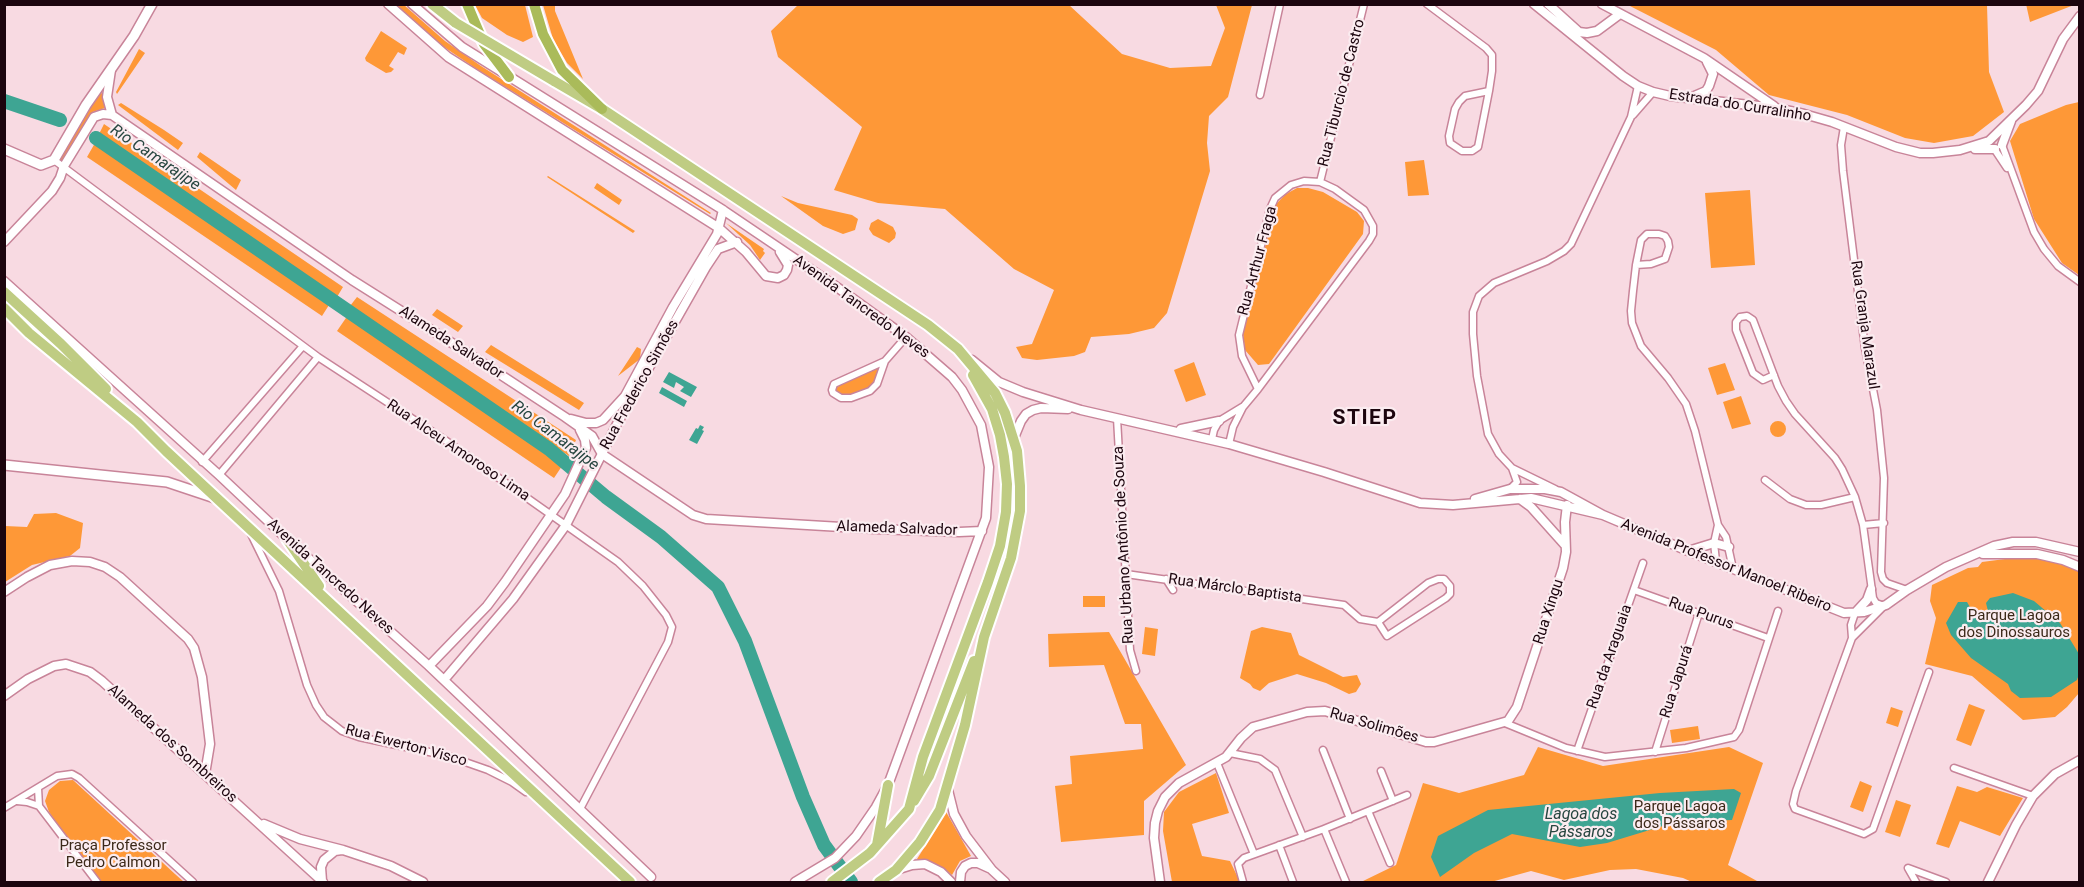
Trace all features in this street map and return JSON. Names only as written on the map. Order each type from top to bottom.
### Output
[{"type":"highway","points":[[467,4],[484,44],[509,77]]},
{"type":"highway","points":[[534,4],[543,34],[562,70],[602,109]]},
{"type":"main road","points":[[56,155],[152,4]]},
{"type":"main road","name":"Avenida Tancredo Neves","points":[[432,4],[456,23],[602,109],[928,325],[958,349],[995,393],[1014,438],[1020,486],[1016,539],[984,637],[965,725],[940,810],[920,842],[893,872],[879,882]]},
{"type":"main road","points":[[462,4],[472,19]]},
{"type":"main road","name":"Rua Alceu Amoroso Lima","points":[[4,149],[40,165],[56,155]]},
{"type":"main road","points":[[4,291],[61,344],[137,422]]},
{"type":"main road","name":"Avenida Tancredo Neves","points":[[4,308],[29,333],[137,422],[543,804],[630,882]]},
{"type":"main road","name":"Avenida Tancredo Neves","points":[[832,882],[873,849],[909,809],[926,748],[1000,546],[1006,512],[1007,484],[1000,435],[992,409],[958,349]]},
{"type":"main road","points":[[4,465],[167,483],[182,486],[219,500]]},
{"type":"main road","points":[[287,539],[330,603]]},
{"type":"main road","points":[[909,809],[929,776],[984,637]]},
{"type":"main road","points":[[873,849],[888,785]]},
{"type":"street","points":[[388,4],[448,57],[719,228],[737,242],[771,279],[784,275],[788,265],[776,247]]},
{"type":"street","name":"Avenida Tancredo Neves","points":[[412,4],[462,47],[723,210],[906,337],[952,377],[981,425],[989,467],[989,493],[982,531],[888,785],[856,836],[835,858],[795,882]]},
{"type":"street","points":[[1260,95],[1280,4]]},
{"type":"street","name":"Rua Tiburcio de Castro","points":[[1320,182],[1364,4]]},
{"type":"street","points":[[1427,4],[1486,48],[1492,55],[1489,91],[1478,147],[1472,151],[1462,151],[1450,143],[1449,136],[1455,109],[1459,102],[1472,93],[1489,91]]},
{"type":"street","name":"Estrada do Curralinho","points":[[1534,4],[1600,58],[1638,86],[1653,92],[1776,108],[1804,114],[1896,147],[1920,153],[1999,147],[2012,118]]},
{"type":"street","points":[[1548,4],[1580,32],[1597,32]]},
{"type":"street","points":[[1602,4],[1704,58],[1776,108]]},
{"type":"street","points":[[1600,58],[1593,41],[1597,32],[1620,14]]},
{"type":"street","name":"Estrada do Curralinho","points":[[1968,148],[1992,139],[2038,91],[2063,39],[2079,16]]},
{"type":"street","points":[[1686,98],[1701,94],[1709,86],[1713,74],[1704,58]]},
{"type":"street","points":[[4,242],[52,191],[64,166],[94,117],[103,114],[112,115],[107,97],[111,70]]},
{"type":"street","points":[[1561,492],[1512,468],[1499,454],[1485,423],[1473,334],[1472,321],[1475,303],[1479,296],[1494,283],[1547,261],[1571,244],[1631,117],[1638,86]]},
{"type":"street","points":[[1631,117],[1653,92]]},
{"type":"street","name":"Alameda Salvador","points":[[112,115],[352,280],[565,417],[592,436],[602,454],[693,514],[706,519],[959,532],[982,531]]},
{"type":"street","name":"Rua Granja Marazul","points":[[1844,127],[1842,156],[1865,348],[1877,410],[1884,478],[1881,572],[1883,579],[1907,590]]},
{"type":"street","points":[[1992,139],[1990,146],[1999,147],[2029,221],[2044,249],[2058,266],[2079,282]]},
{"type":"street","name":"Rua Alceu Amoroso Lima","points":[[56,155],[64,166],[318,357],[442,438],[629,571],[666,615],[672,627],[668,642],[580,809]]},
{"type":"street","name":"Rua Arthur Fraga","points":[[1258,389],[1242,356],[1239,335],[1270,209],[1275,198],[1292,184],[1304,181],[1320,182]]},
{"type":"street","points":[[1229,444],[1233,427],[1243,407],[1372,234],[1373,226],[1364,210],[1335,189],[1320,182]]},
{"type":"street","name":"Rua Frederico Simões","points":[[565,417],[586,423],[596,423],[603,420],[625,396],[719,228],[723,210]]},
{"type":"street","points":[[1636,265],[1652,264],[1665,259],[1669,247],[1665,236],[1653,233],[1643,237],[1636,265],[1631,311],[1635,333],[1641,346],[1686,404],[1718,525],[1729,547],[1733,568]]},
{"type":"street","name":"Rua Frederico Simões","points":[[444,680],[513,599],[566,525],[618,422],[713,256],[718,249],[737,242]]},
{"type":"street","name":"Avenida Tancredo Neves","points":[[4,281],[429,666],[651,877]]},
{"type":"street","points":[[668,334],[673,320],[673,307]]},
{"type":"street","points":[[1774,375],[1763,380],[1752,373],[1736,330],[1736,322],[1740,317],[1751,317],[1755,323],[1782,393],[1795,414],[1842,469],[1855,497],[1863,525],[1874,600],[1884,606],[1852,638]]},
{"type":"street","points":[[885,361],[834,384],[833,393],[841,398],[851,398],[870,391],[877,384],[885,361],[906,337]]},
{"type":"street","points":[[202,462],[303,346]]},
{"type":"street","name":"Avenida Professor Manoel Ribeiro","points":[[958,349],[1008,387],[1081,410],[1229,444],[1420,503],[1442,506],[1519,498],[1542,499],[1603,515]]},
{"type":"street","points":[[219,475],[318,357]]},
{"type":"street","points":[[618,422],[625,396]]},
{"type":"street","points":[[1175,430],[1219,421],[1243,407]]},
{"type":"street","name":"Avenida Professor Manoel Ribeiro","points":[[1014,438],[1021,421],[1033,410],[1041,408],[1081,410]]},
{"type":"street","name":"Rua Urbano Antônio de Souza","points":[[1117,418],[1130,651],[1136,671]]},
{"type":"street","points":[[1212,440],[1219,421]]},
{"type":"street","name":"Rua Frederico Simões","points":[[429,666],[487,606],[552,515],[565,494],[586,448],[579,427]]},
{"type":"street","points":[[1510,489],[1517,482],[1512,468]]},
{"type":"street","points":[[1765,480],[1790,499],[1806,505],[1821,505],[1855,497]]},
{"type":"street","name":"Avenida Professor Manoel Ribeiro","points":[[1464,504],[1510,489],[1561,492],[1603,515],[1688,551],[1837,611],[1855,613],[1884,606],[1946,567],[1994,546],[2023,542],[2053,544],[2079,552]]},
{"type":"street","points":[[1519,498],[1531,507],[1565,545]]},
{"type":"street","points":[[1567,505],[1578,501]]},
{"type":"street","name":"Rua Xingu","points":[[1505,723],[1512,717],[1517,707],[1563,568],[1564,522],[1567,505]]},
{"type":"street","points":[[1863,525],[1884,523]]},
{"type":"street","points":[[1716,561],[1714,543],[1718,525]]},
{"type":"street","name":"Rua Ewerton Visco","points":[[246,526],[279,591],[307,685],[324,717],[342,731],[359,737],[448,756],[488,770],[512,782],[543,804]]},
{"type":"street","points":[[1688,551],[1714,543],[1729,547]]},
{"type":"street","name":"Avenida Professor Manoel Ribeiro","points":[[1979,554],[2037,554],[2063,560],[2079,567]]},
{"type":"street","points":[[4,592],[50,565],[72,561],[90,562],[105,567],[120,577],[188,639],[194,648],[202,677],[210,744],[205,774]]},
{"type":"street","name":"Rua da Araguaia","points":[[1577,751],[1643,563]]},
{"type":"street","name":"Rua Márclo Baptista","points":[[1126,574],[1344,605],[1360,619],[1378,622]]},
{"type":"street","points":[[1166,579],[1173,590]]},
{"type":"street","points":[[1444,579],[1450,586],[1450,594],[1446,598],[1387,636],[1378,622],[1428,583],[1444,579]]},
{"type":"street","points":[[1871,588],[1867,600],[1855,613],[1851,625],[1852,638],[1796,791],[1793,804],[1795,809],[1864,834],[1872,829],[1929,672]]},
{"type":"street","name":"Rua Purus","points":[[1634,590],[1768,638]]},
{"type":"street","points":[[1505,723],[1577,751],[1605,757],[1655,752],[1722,741],[1737,734],[1778,611]]},
{"type":"street","name":"Rua Japurá","points":[[1655,752],[1699,613]]},
{"type":"street","name":"Alameda dos Sombreiros","points":[[4,696],[48,668],[66,664],[90,672],[323,882]]},
{"type":"street","name":"Rua Solimões","points":[[1160,882],[1154,838],[1158,811],[1171,789],[1217,763],[1230,753],[1253,727],[1316,711],[1336,714],[1426,742],[1442,741],[1505,723]]},
{"type":"street","points":[[1323,750],[1350,819]]},
{"type":"street","points":[[1230,753],[1260,759],[1275,771],[1303,837]]},
{"type":"street","points":[[1989,882],[2016,825],[2033,796],[2055,774],[2079,760]]},
{"type":"street","points":[[1217,763],[1254,854]]},
{"type":"street","points":[[1954,768],[2033,796]]},
{"type":"street","points":[[1381,771],[1393,801]]},
{"type":"street","points":[[4,808],[57,776],[72,774],[192,882]]},
{"type":"street","points":[[948,784],[948,797],[954,814],[966,836],[992,870]]},
{"type":"street","points":[[38,788],[39,806],[97,882]]},
{"type":"street","points":[[1243,882],[1238,864],[1244,858],[1350,819],[1407,795]]},
{"type":"street","points":[[15,802],[27,802],[39,806]]},
{"type":"street","points":[[1368,811],[1390,863]]},
{"type":"street","points":[[255,820],[300,839],[391,866],[423,882]]},
{"type":"street","points":[[1324,829],[1346,882]]},
{"type":"street","points":[[1279,845],[1293,882]]},
{"type":"street","points":[[323,882],[321,867],[324,860],[335,851],[343,850]]},
{"type":"street","points":[[960,882],[965,866],[972,863],[985,865],[1005,882]]},
{"type":"street","points":[[893,872],[912,865],[925,864],[942,872],[951,882]]},
{"type":"street","points":[[1916,882],[1908,868],[1946,882]]},
{"type":"green space","points":[[2026,4],[2074,4],[2074,5],[2030,22]]},
{"type":"green space","points":[[395,5],[404,5],[445,41],[481,66],[711,213],[478,70],[441,45]]},
{"type":"green space","points":[[475,5],[525,5],[533,37],[523,42],[507,35],[482,18]]},
{"type":"green space","points":[[543,5],[555,5],[555,11],[583,79],[567,63],[553,39]]},
{"type":"green space","points":[[798,5],[1069,5],[1122,54],[1170,68],[1211,66],[1225,28],[1216,5],[1252,5],[1228,97],[1209,116],[1207,143],[1210,171],[1167,313],[1154,328],[1129,334],[1091,337],[1085,352],[1074,356],[1037,360],[1022,358],[1016,347],[1032,344],[1054,290],[1014,269],[945,209],[878,203],[834,190],[862,127],[778,57],[771,31]]},
{"type":"green space","points":[[1628,5],[1987,5],[1989,72],[2004,112],[1973,136],[1934,143],[1905,138],[1847,115],[1769,95],[1716,50]]},
{"type":"green space","points":[[381,31],[407,48],[404,55],[398,52],[389,66],[394,69],[386,73],[366,61],[365,58]]},
{"type":"green space","points":[[139,49],[145,53],[117,94],[116,92]]},
{"type":"green space","points":[[101,90],[105,108],[93,112],[63,162],[58,159]]},
{"type":"green space","points":[[2080,102],[2079,275],[2062,263],[2034,219],[2010,141],[2020,124],[2066,105]]},
{"type":"green space","points":[[121,103],[183,143],[178,150],[118,105]]},
{"type":"green space","points":[[104,124],[343,287],[337,297],[99,134]]},
{"type":"green space","points":[[95,143],[329,305],[322,316],[87,157]]},
{"type":"green space","points":[[200,152],[241,180],[236,190],[197,157]]},
{"type":"green space","points":[[1424,160],[1429,195],[1408,196],[1405,162]]},
{"type":"green space","points":[[548,176],[635,231],[633,233]]},
{"type":"green space","points":[[597,183],[622,200],[619,205],[594,188]]},
{"type":"green space","points":[[1297,188],[1323,192],[1357,212],[1364,221],[1363,234],[1269,364],[1258,365],[1245,350],[1243,334],[1276,204],[1286,194]]},
{"type":"green space","points":[[1750,190],[1755,265],[1711,268],[1705,193]]},
{"type":"green space","points":[[781,196],[798,203],[852,215],[858,219],[855,230],[843,234],[823,226]]},
{"type":"green space","points":[[878,219],[893,227],[896,233],[895,238],[889,243],[873,235],[869,229],[871,223]]},
{"type":"green space","points":[[726,223],[764,249],[765,253],[760,260],[750,245]]},
{"type":"green space","points":[[357,297],[576,440],[569,456],[350,306]]},
{"type":"green space","points":[[437,309],[463,326],[458,332],[432,315]]},
{"type":"green space","points":[[348,315],[562,466],[554,478],[337,331]]},
{"type":"green space","points":[[491,345],[584,403],[579,410],[485,352]]},
{"type":"green space","points":[[637,347],[641,349],[640,359],[618,376]]},
{"type":"green space","points":[[1194,362],[1206,395],[1186,402],[1174,370]]},
{"type":"green space","points":[[1725,363],[1735,390],[1717,395],[1708,368]]},
{"type":"green space","points":[[883,365],[877,378],[860,393],[846,396],[835,392],[840,385]]},
{"type":"green space","points":[[1741,396],[1751,424],[1732,429],[1723,402]]},
{"type":"green space","points":[[1778,421],[1784,423],[1786,429],[1784,435],[1778,437],[1772,435],[1770,429],[1772,423]]},
{"type":"green space","points":[[56,513],[83,523],[80,548],[70,556],[32,565],[5,582],[5,526],[27,527],[34,514]]},
{"type":"green space","name":"Parque Lagoa dos Dinossauros","points":[[2028,556],[2067,565],[2079,571],[2079,693],[2055,717],[2023,720],[1972,676],[1925,664],[1936,618],[1930,601],[1932,585],[1968,568],[1978,567],[1982,562]]},
{"type":"green space","points":[[1083,596],[1105,596],[1105,607],[1083,607]]},
{"type":"green space","points":[[1145,627],[1158,629],[1155,656],[1142,654]]},
{"type":"green space","points":[[1262,627],[1291,633],[1299,655],[1343,677],[1357,675],[1361,684],[1356,692],[1349,694],[1326,683],[1297,674],[1269,683],[1260,691],[1253,688],[1240,678],[1251,631]]},
{"type":"green space","points":[[1109,632],[1186,765],[1144,801],[1144,835],[1061,842],[1055,786],[1072,784],[1070,756],[1143,749],[1141,724],[1125,724],[1104,665],[1049,667],[1048,634]]},
{"type":"green space","points":[[1969,704],[1985,710],[1971,746],[1956,740]]},
{"type":"green space","points":[[1891,707],[1903,711],[1898,727],[1886,723]]},
{"type":"green space","points":[[1698,726],[1700,739],[1672,743],[1670,730]]},
{"type":"green space","name":"Parque Lagoa dos Pássaros","points":[[1538,747],[1603,766],[1729,747],[1763,763],[1728,865],[1757,881],[1692,882],[1683,878],[1636,869],[1610,870],[1564,880],[1531,871],[1491,882],[1361,882],[1396,865],[1423,783],[1459,793],[1524,775]]},
{"type":"green space","points":[[1216,773],[1229,813],[1192,824],[1202,856],[1230,861],[1240,882],[1172,882],[1163,831],[1164,812],[1179,792]]},
{"type":"green space","name":"Praça Professor Pedro Calmon","points":[[73,780],[184,882],[99,882],[49,812],[45,801],[49,790],[60,781]]},
{"type":"green space","points":[[1860,781],[1872,786],[1863,812],[1850,807]]},
{"type":"green space","points":[[1957,786],[1977,792],[1987,787],[2023,798],[2000,836],[1960,821],[1949,848],[1936,844]]},
{"type":"green space","points":[[1896,800],[1911,805],[1900,837],[1885,832]]},
{"type":"green space","points":[[945,810],[971,856],[960,861],[952,875],[942,867],[917,859]]},
{"type":"water","points":[[669,372],[697,387],[691,397],[680,391],[684,387],[676,382],[674,388],[663,382]]},
{"type":"water","points":[[662,387],[687,401],[684,407],[659,393]]},
{"type":"water","points":[[700,425],[704,427],[702,430],[704,431],[697,444],[689,440]]},
{"type":"water","points":[[2013,593],[2034,601],[2060,623],[2079,654],[2077,680],[2051,697],[2020,698],[2011,691],[2008,684],[1971,658],[1951,635],[1946,623],[1958,602],[1967,602],[1975,616],[1982,618],[1989,615],[1986,603],[1990,598]]},
{"type":"water","name":"Lagoa dos Pássaros","points":[[1734,789],[1741,793],[1732,820],[1676,822],[1607,843],[1580,847],[1512,834],[1474,853],[1440,877],[1431,857],[1438,836],[1488,810],[1660,793]]},
{"type":"waterway","name":"Rio Camarajipe","points":[[4,101],[60,120]]},
{"type":"waterway","name":"Rio Camarajipe","points":[[96,138],[549,449],[606,497],[661,537],[718,587],[745,641],[803,797],[824,845],[851,882]]},
{"type":"district","name":"STIEP","points":[[1365,419]]}]
